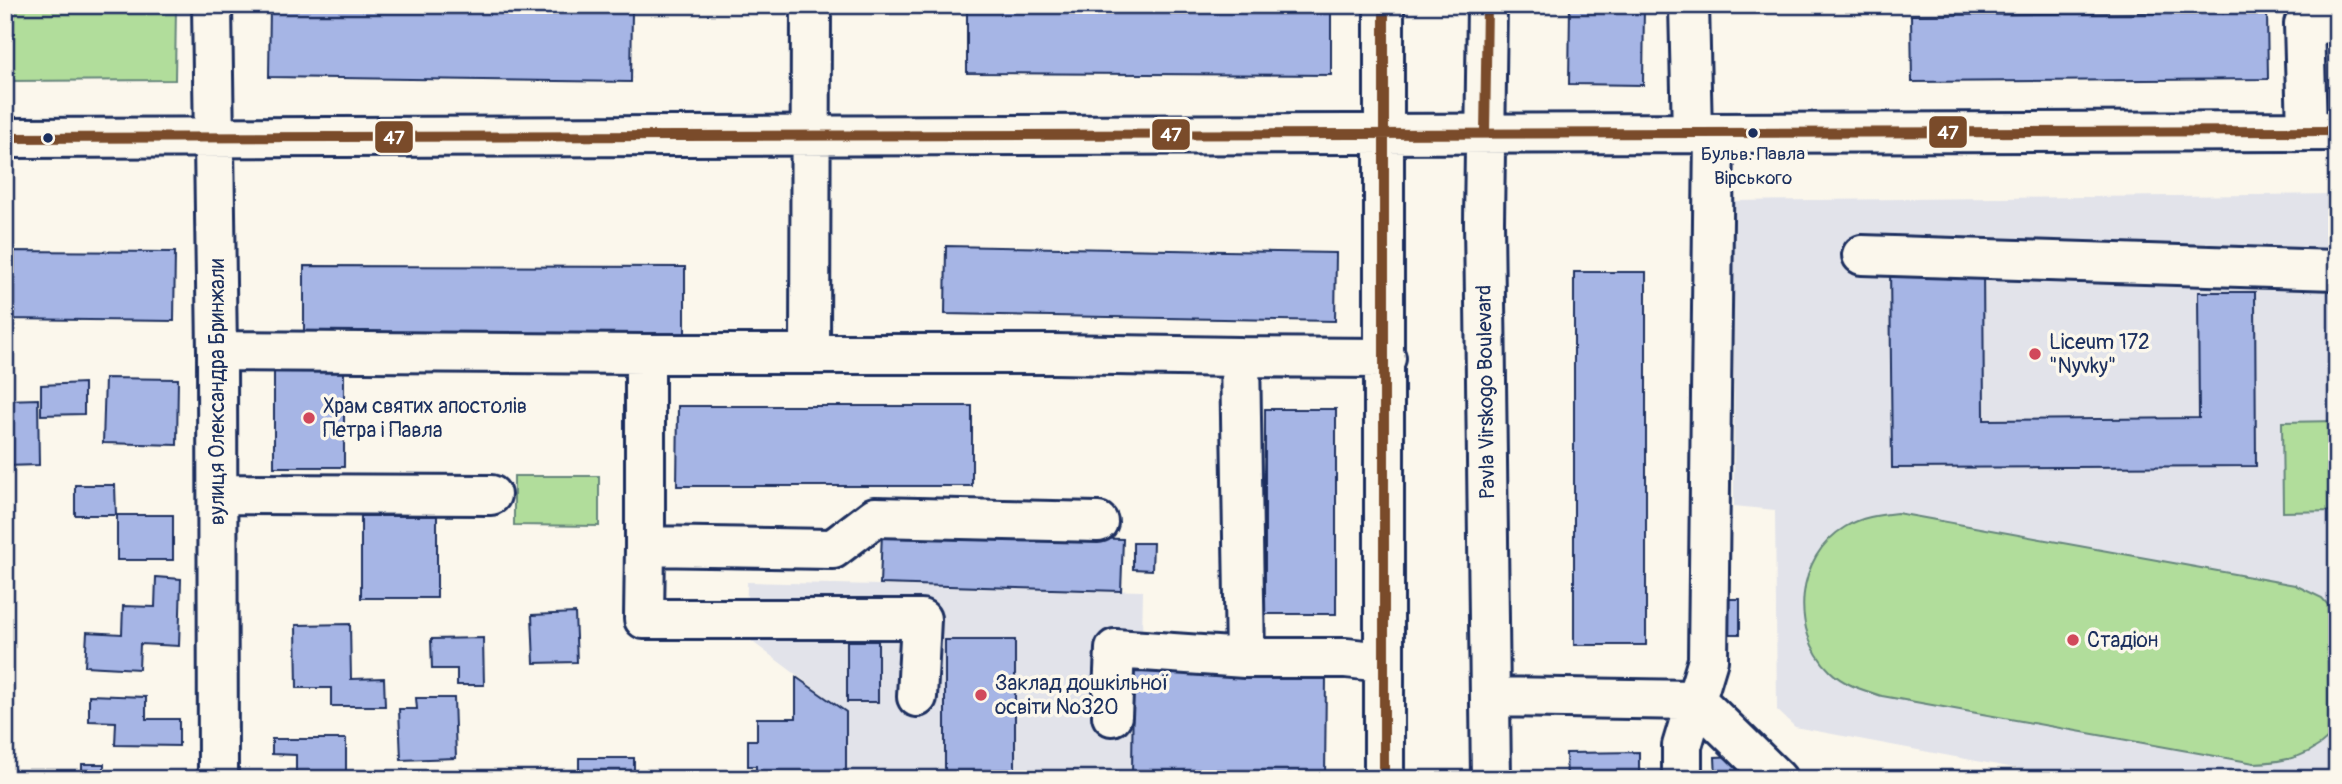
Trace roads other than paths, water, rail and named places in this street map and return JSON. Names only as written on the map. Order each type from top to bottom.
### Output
[{"type":"street","name":"вулиця Олександра Бринжали","points":[[212,5],[217,351],[218,779]]},
{"type":"street","points":[[810,354],[811,5]]},
{"type":"street","points":[[1384,5],[1384,779]]},
{"type":"street","name":"Pavla Virskogo Boulevard","points":[[1487,5],[1485,133],[1491,779]]},
{"type":"street","points":[[1682,779],[1682,746],[1708,660],[1703,133],[1689,5]]},
{"type":"street","points":[[5,138],[2322,131],[2304,24],[2322,24],[2322,5]]},
{"type":"street","points":[[1862,255],[2337,270]]},
{"type":"street","points":[[217,351],[1386,358]]},
{"type":"street","points":[[645,354],[644,620],[920,620],[918,697]]},
{"type":"street","points":[[1240,357],[1245,658]]},
{"type":"street","points":[[218,494],[491,495]]},
{"type":"street","points":[[645,546],[833,549],[875,517],[1098,522]]},
{"type":"street","points":[[1112,716],[1115,649],[1245,658],[1383,662]]},
{"type":"street","points":[[1491,697],[1696,700],[1777,779]]},
{"type":"place","name":"Бульв. Павла Вірського","points":[[1753,133]]},
{"type":"place","name":"Liceum 172 \"Nyvky\"","points":[[2035,354]]},
{"type":"place","name":"Храм святих апостолів Петра і Павла","points":[[309,418]]},
{"type":"place","name":"Стадіон","points":[[2073,640]]},
{"type":"place","name":"Заклад дошкільної освіти №320","points":[[981,695]]}]
